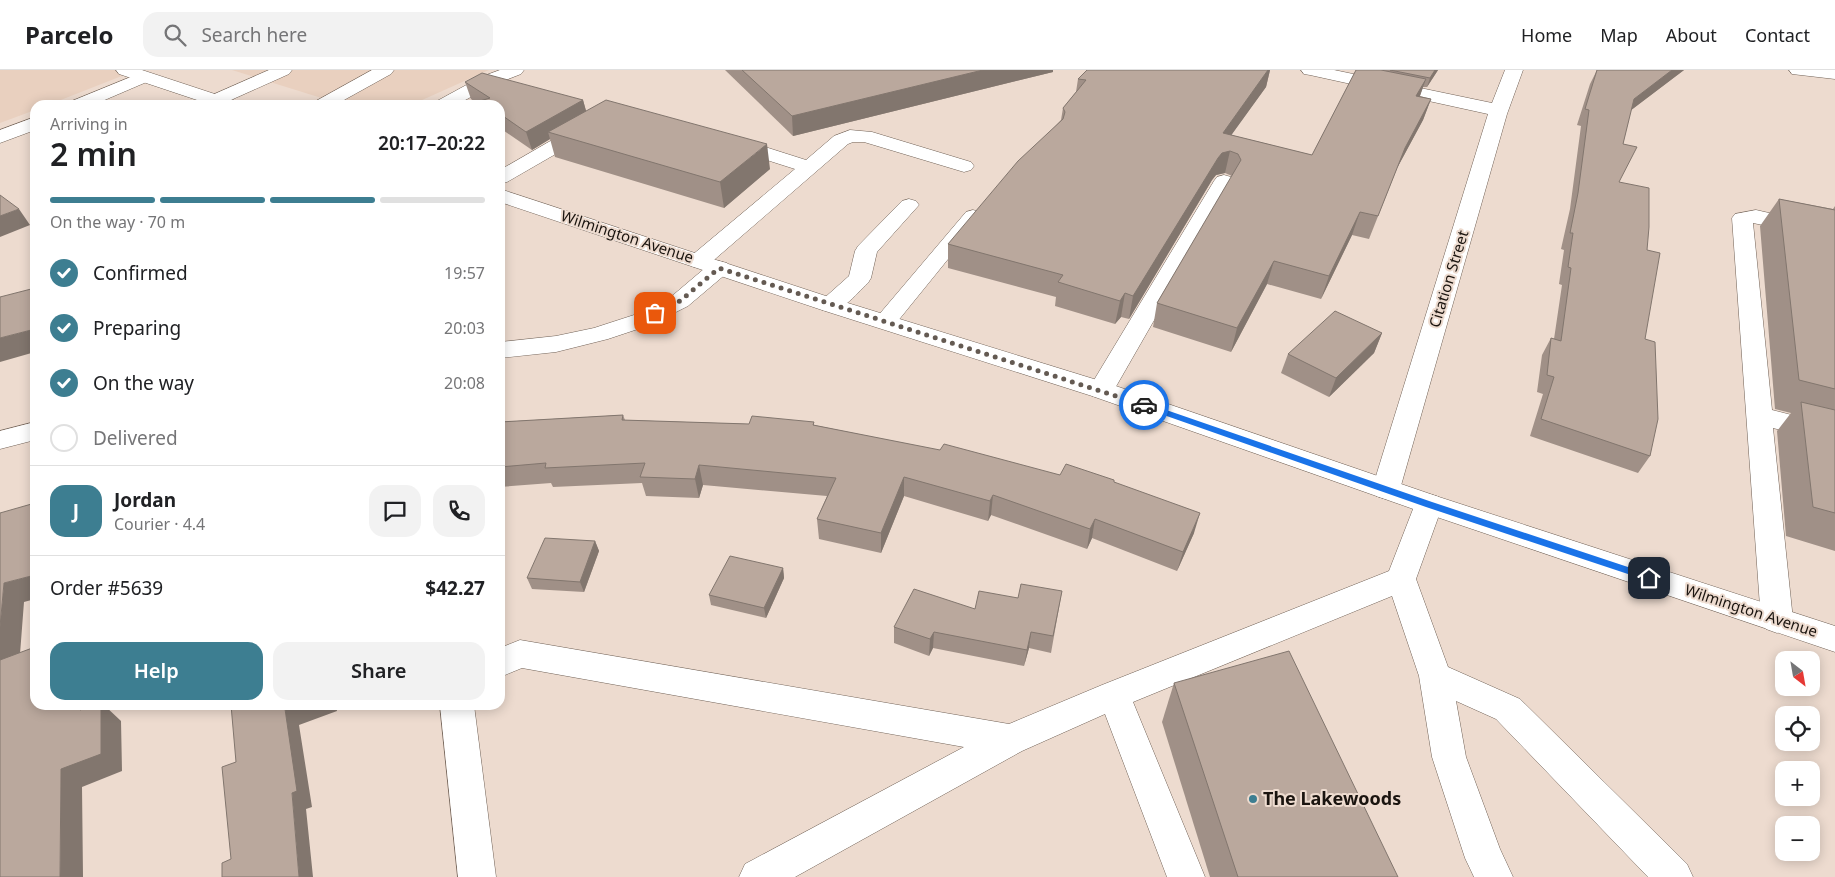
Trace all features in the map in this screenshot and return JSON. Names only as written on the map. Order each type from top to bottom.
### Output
[{"type":"street","points":[[125,70],[214,100]]},
{"type":"street","points":[[228,100],[283,70]]},
{"type":"street","points":[[331,100],[385,70]]},
{"type":"street","points":[[452,100],[487,81],[515,70]]},
{"type":"street","points":[[1310,70],[1496,110]]},
{"type":"street","name":"Citation Street","points":[[1386,490],[1491,139],[1496,110],[1506,94],[1514,70]]},
{"type":"street","points":[[1798,70],[1835,74]]},
{"type":"street","points":[[90,100],[143,77]]},
{"type":"street","points":[[505,175],[600,121]]},
{"type":"street","points":[[0,137],[30,125]]},
{"type":"street","points":[[505,349],[556,344],[600,334],[642,320],[680,301],[709,265],[810,167],[841,140],[850,136],[865,136],[964,166]]},
{"type":"street","points":[[716,137],[810,167]]},
{"type":"street","points":[[1100,390],[1224,181]]},
{"type":"street","name":"Wilmington Avenue","points":[[505,197],[830,305],[1100,390],[1386,490],[1835,639]]},
{"type":"street","points":[[885,322],[987,199]]},
{"type":"street","points":[[830,305],[860,278],[866,251],[909,205]]},
{"type":"street","points":[[1777,620],[1742,218],[1756,216],[1835,234]]},
{"type":"street","points":[[1758,415],[1835,435]]},
{"type":"street","points":[[0,440],[30,432]]},
{"type":"street","points":[[1429,504],[1401,579],[1435,676],[1449,757],[1484,858],[1494,877]]},
{"type":"street","points":[[758,877],[1010,740],[1114,695],[1401,579]]},
{"type":"street","points":[[505,661],[520,654],[1010,740]]},
{"type":"street","points":[[1435,676],[1508,708],[1674,877]]},
{"type":"street","points":[[1114,695],[1186,877]]},
{"type":"street","points":[[457,710],[477,877]]},
{"type":"shaded area","points":[[0,70],[137,70],[61,100],[30,100],[30,112],[0,123]]},
{"type":"shaded area","points":[[232,70],[489,70],[422,100],[328,100]]},
{"type":"building","points":[[742,70],[983,70],[792,116]]},
{"type":"building","points":[[1087,70],[1268,70],[1223,133],[1312,155],[1356,70],[1381,70],[1426,79],[1416,96],[1431,99],[1405,148],[1378,216],[1360,212],[1329,276],[1274,261],[1237,328],[1157,303],[1241,160],[1238,154],[1230,151],[1222,153],[1218,158],[1133,296],[1125,293],[1120,301],[1058,282],[1063,275],[948,244],[1018,161],[1063,119],[1065,112],[1063,108],[1086,80],[1078,79]]},
{"type":"building","points":[[1390,70],[1435,70],[1430,78]]},
{"type":"building","points":[[1597,70],[1672,70],[1634,99],[1623,144],[1637,147],[1619,182],[1649,188],[1647,250],[1660,253],[1645,339],[1655,342],[1658,419],[1650,456],[1541,419],[1554,377],[1547,375],[1551,338],[1561,341],[1571,268],[1568,267],[1573,233],[1570,233],[1578,193],[1589,110],[1585,109]]},
{"type":"building","points":[[482,73],[583,100],[526,132],[505,117],[505,100],[483,100],[490,98],[465,82]]},
{"type":"building","points":[[606,100],[767,144],[720,182],[548,132]]},
{"type":"building","points":[[0,195],[19,209],[0,216]]},
{"type":"building","points":[[1779,199],[1835,210],[1835,389],[1799,380]]},
{"type":"building","points":[[30,289],[30,330],[0,338],[0,297]]},
{"type":"building","points":[[1335,311],[1382,333],[1336,378],[1288,354]]},
{"type":"building","points":[[1801,402],[1835,410],[1835,513],[1813,507]]},
{"type":"building","points":[[623,415],[622,420],[749,424],[752,416],[814,422],[813,425],[940,450],[944,444],[1060,475],[1066,464],[1200,513],[1183,552],[1095,519],[1090,529],[993,495],[990,501],[904,477],[881,533],[817,519],[836,478],[699,465],[695,479],[640,477],[645,463],[545,468],[546,463],[505,467],[505,422]]},
{"type":"building","points":[[30,504],[30,576],[4,583],[0,627],[0,513]]},
{"type":"building","points":[[545,538],[595,541],[580,582],[527,578]]},
{"type":"building","points":[[730,556],[783,568],[764,608],[709,595]]},
{"type":"building","points":[[1021,584],[1062,591],[1053,636],[1031,632],[1027,650],[934,632],[930,639],[894,627],[914,589],[975,609],[979,591],[1018,598]]},
{"type":"building","points":[[30,649],[30,710],[101,710],[101,754],[61,769],[60,877],[0,877],[0,660]]},
{"type":"building","name":"The Lakewoods","points":[[1289,651],[1398,877],[1238,877],[1174,683]]},
{"type":"building","points":[[231,710],[285,710],[297,791],[292,793],[299,877],[222,877],[222,863],[231,859],[222,767],[236,762]]},
{"type":"way so far","points":[[655,313],[680,301],[719,268],[1144,405]]},
{"type":"place","name":"The Lakewoods","points":[[1253,799]]},
{"type":"route","points":[[1144,405],[1649,578]]}]
